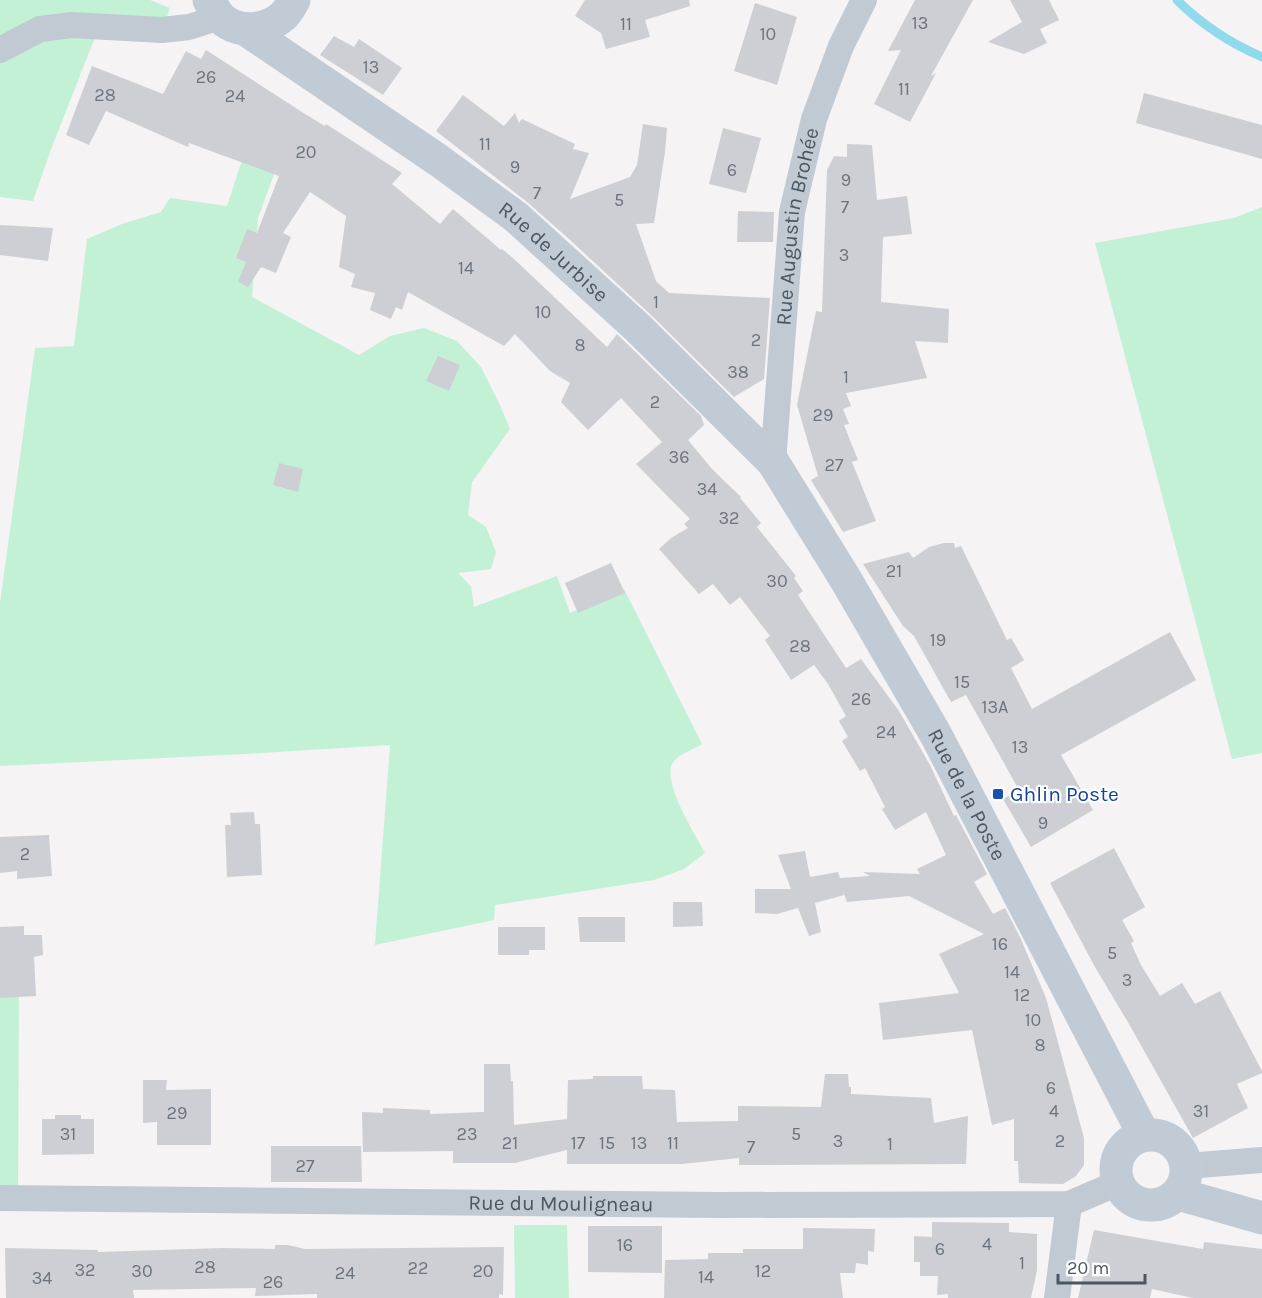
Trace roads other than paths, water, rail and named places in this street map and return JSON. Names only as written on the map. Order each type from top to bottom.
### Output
[{"type":"street","points":[[0,50],[40,29],[72,25],[162,30],[189,27],[225,15],[261,28],[273,24],[286,14],[294,0]]},
{"type":"street","points":[[294,0],[292,31],[298,51],[309,71]]},
{"type":"street","name":"Rue Augustin Brohée","points":[[773,462],[792,212],[814,119],[841,46],[864,0]]},
{"type":"street","name":"Rue de Jurbise","points":[[225,15],[309,71],[516,217],[638,328],[773,462]]},
{"type":"street","name":"Rue de la Poste","points":[[773,462],[846,580],[936,735],[1144,1135]]},
{"type":"street","points":[[1183,1180],[1184,1154],[1168,1138],[1156,1134],[1132,1139],[1118,1157],[1116,1170],[1118,1183],[1124,1193],[1134,1201],[1148,1205],[1160,1204],[1183,1180],[1262,1160]]},
{"type":"street","points":[[1183,1180],[1262,1218]]},
{"type":"street","name":"Rue du Mouligneau","points":[[0,1198],[707,1205],[1069,1204],[1118,1183]]},
{"type":"street","points":[[1057,1298],[1069,1204]]},
{"type":"waterway","points":[[1177,0],[1217,33],[1262,57]]},
{"type":"place","name":"Ghlin Poste","points":[[998,794]]}]
